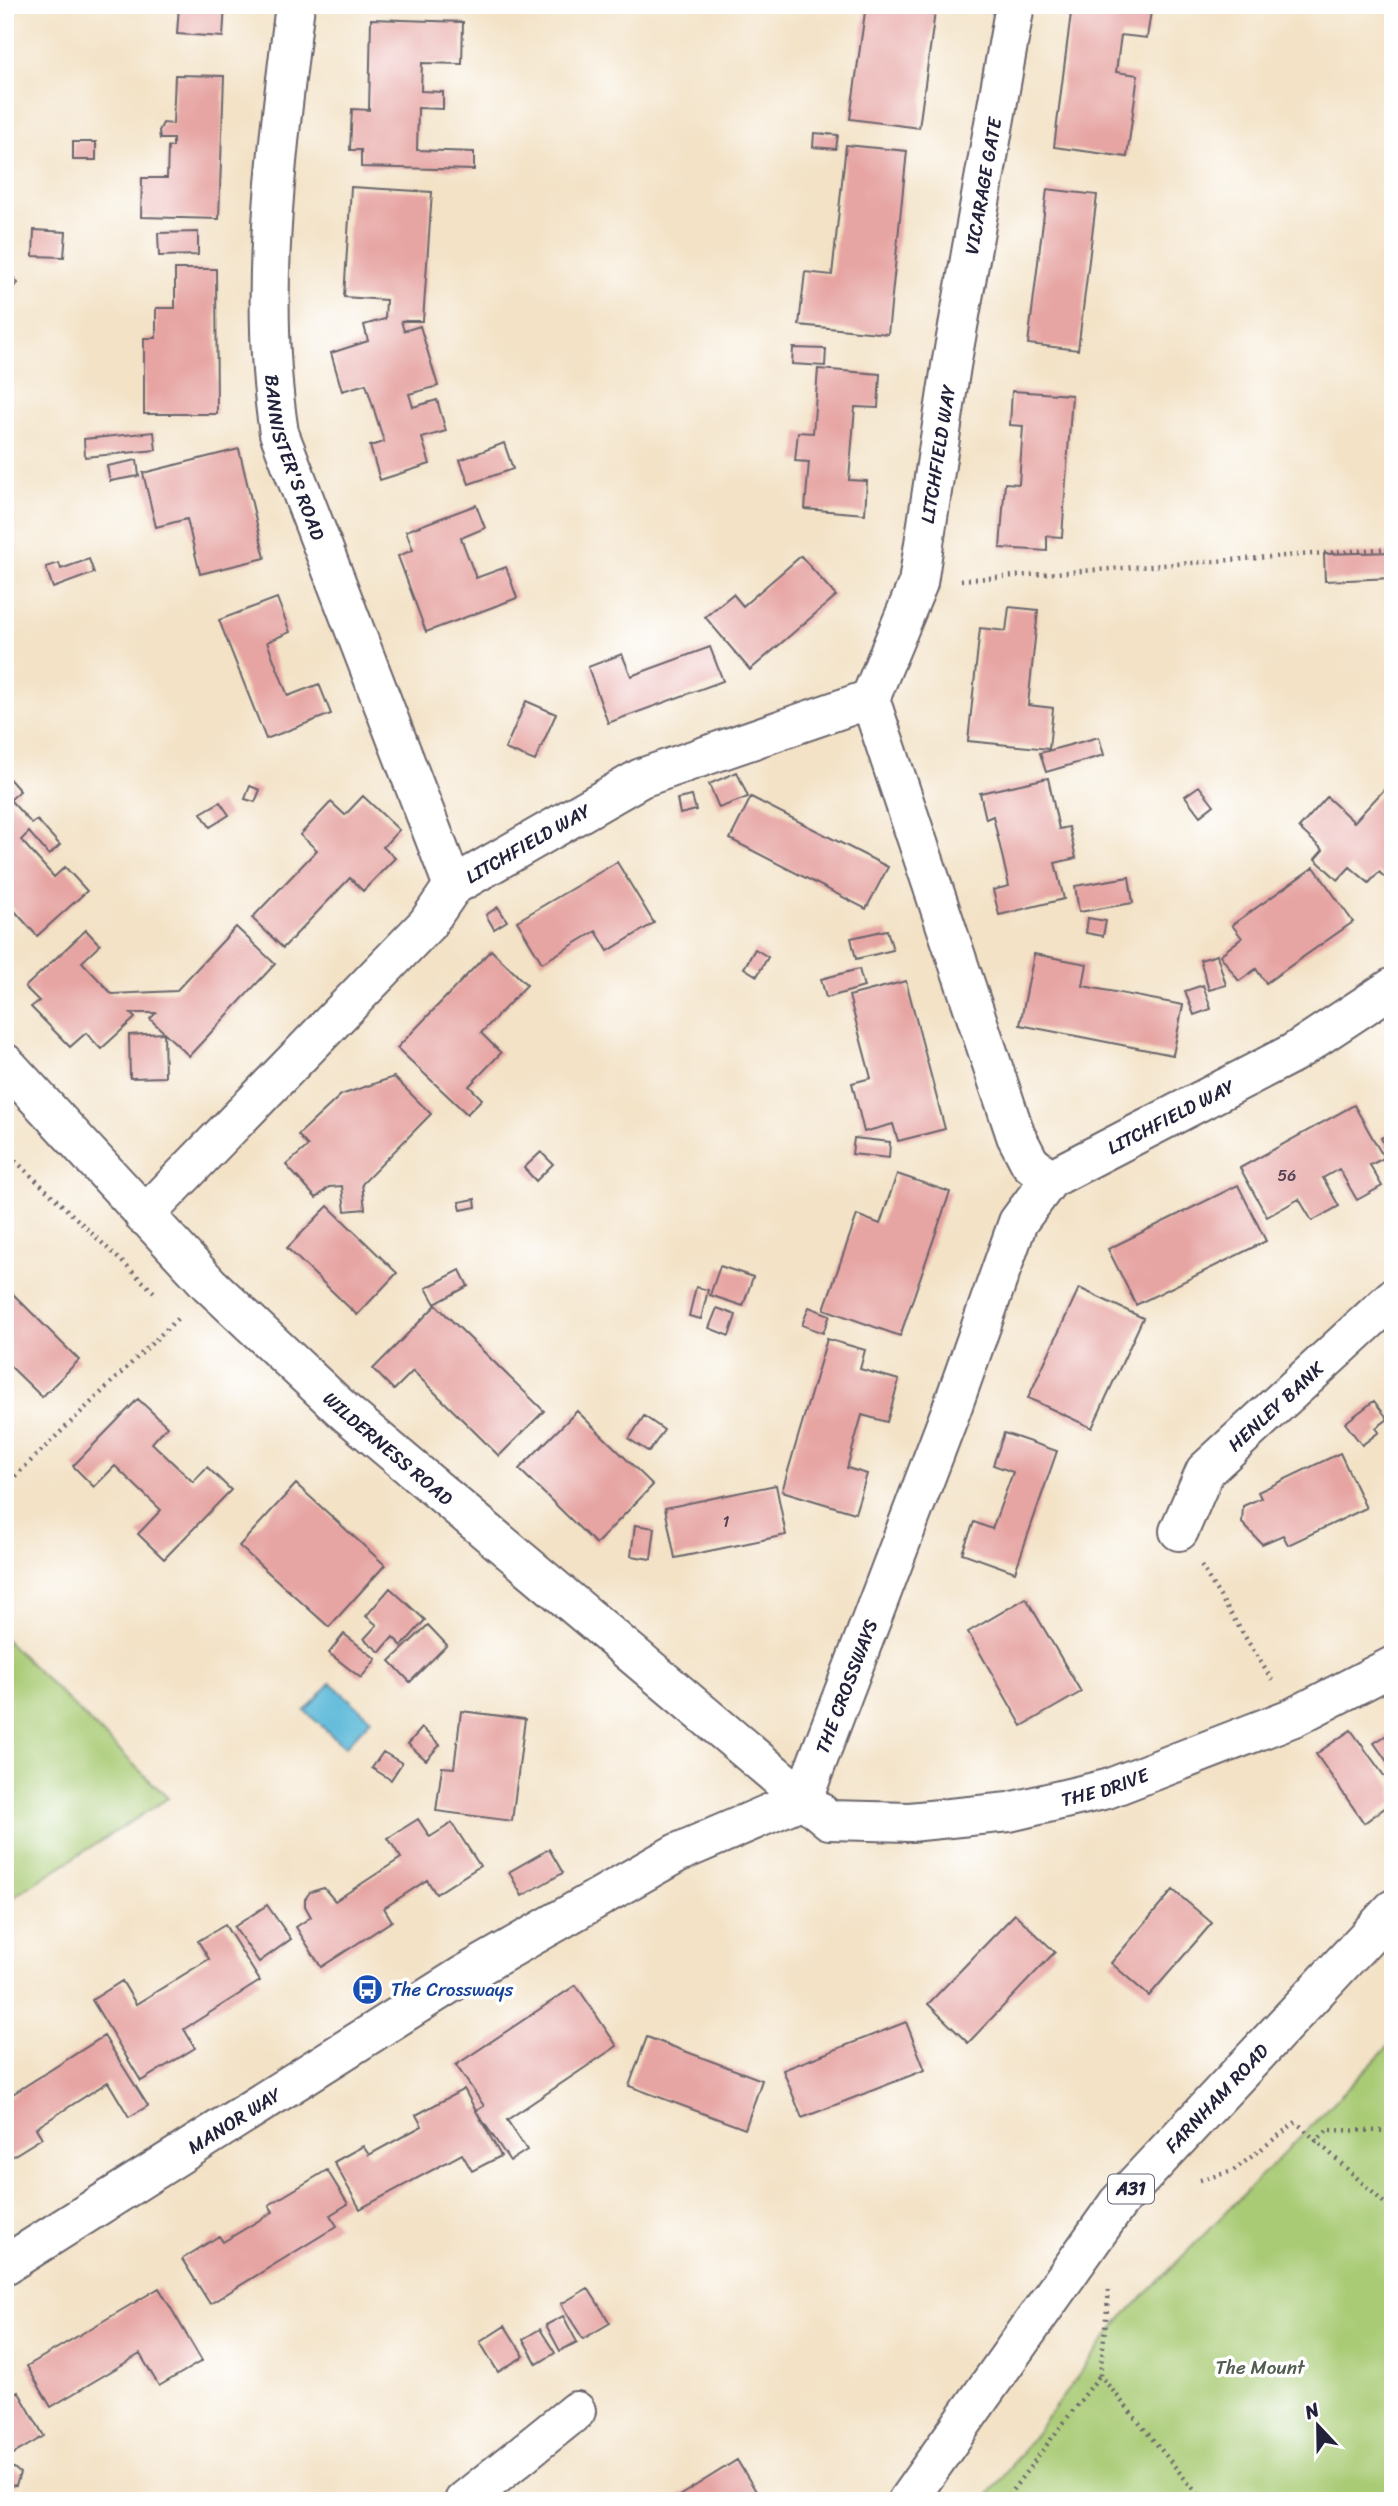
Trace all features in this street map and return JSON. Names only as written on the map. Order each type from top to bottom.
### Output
[{"type":"street","name":"BANNISTER'S ROAD","points":[[295,5],[273,186],[270,378],[279,433],[453,886]]},
{"type":"street","name":"VICARAGE GATE","points":[[951,366],[1015,5]]},
{"type":"street","name":"LITCHFIELD WAY","points":[[144,1216],[427,924],[453,886],[641,778],[870,699],[918,583],[951,366]]},
{"type":"street","points":[[870,699],[1016,1136],[1030,1163],[1050,1179]]},
{"type":"street","name":"LITCHFIELD WAY","points":[[952,1408],[1018,1222],[1050,1179],[1293,1054],[1393,986]]},
{"type":"street","name":"WILDERNESS ROAD","points":[[5,1063],[209,1284],[345,1412],[803,1799]]},
{"type":"street","name":"HENLEY BANK","points":[[1179,1531],[1205,1471],[1393,1298]]},
{"type":"street","name":"THE CROSSWAYS","points":[[803,1799],[952,1408]]},
{"type":"street","name":"THE DRIVE","points":[[803,1799],[829,1820],[910,1822],[1009,1812],[1107,1789],[1294,1717],[1393,1666]]},
{"type":"street","name":"MANOR WAY","points":[[5,2265],[462,1976],[677,1853],[803,1799]]},
{"type":"street","name":"FARNHAM ROAD","points":[[907,2501],[1118,2203],[1393,1909]]},
{"type":"street","points":[[464,2501],[576,2411]]},
{"type":"path","points":[[918,583],[1393,548]]},
{"type":"path","points":[[5,1486],[180,1317],[209,1284]]},
{"type":"path","points":[[1179,1531],[1294,1717]]},
{"type":"path","points":[[1233,2171],[1296,2122],[1393,2211]]},
{"type":"path","points":[[1315,2141],[1327,2130],[1393,2131]]},
{"type":"path","points":[[1004,2501],[1100,2375],[1110,2282]]},
{"type":"path","points":[[1100,2375],[1203,2501]]},
{"type":"green space","points":[[5,1639],[168,1798],[5,1902]]},
{"type":"green space","name":"The Mount","points":[[1393,2042],[1393,2501],[985,2501],[1119,2321]]},
{"type":"water","points":[[331,1683],[371,1719],[345,1747],[305,1711]]},
{"type":"building","points":[[179,5],[225,5],[223,37],[177,34]]},
{"type":"building","points":[[866,5],[936,5],[919,128],[850,119]]},
{"type":"building","points":[[1072,5],[1152,5],[1147,38],[1121,35],[1116,72],[1138,75],[1127,157],[1054,147]]},
{"type":"building","points":[[371,19],[463,22],[462,64],[422,63],[421,91],[443,92],[443,109],[418,108],[417,150],[474,152],[474,170],[361,167],[361,150],[350,150],[352,109],[369,110]]},
{"type":"building","points":[[175,75],[224,76],[219,219],[141,217],[142,178],[167,178],[168,147],[173,147],[173,139],[160,139],[159,131],[163,123],[173,124]]},
{"type":"building","points":[[814,133],[838,135],[836,149],[813,147]]},
{"type":"building","points":[[73,142],[96,142],[96,160],[73,160]]},
{"type":"building","points":[[846,145],[907,151],[888,334],[799,325],[805,272],[832,275]]},
{"type":"building","points":[[351,187],[432,192],[423,321],[401,321],[404,331],[420,326],[438,386],[409,394],[413,407],[437,400],[446,431],[422,438],[430,464],[380,480],[370,446],[384,442],[366,384],[342,391],[331,353],[368,341],[364,325],[385,319],[386,300],[344,297]]},
{"type":"building","points":[[1047,189],[1097,195],[1078,350],[1028,344]]},
{"type":"building","points":[[34,230],[66,232],[64,257],[33,256]]},
{"type":"building","points":[[198,232],[198,255],[159,256],[158,233]]},
{"type":"building","points":[[5,268],[18,283],[5,293]]},
{"type":"building","points":[[175,269],[216,269],[217,414],[144,414],[144,338],[156,338],[156,308],[175,308]]},
{"type":"building","points":[[793,348],[826,349],[825,366],[792,364]]},
{"type":"building","points":[[818,369],[880,374],[878,408],[855,407],[849,480],[867,481],[865,514],[805,509],[809,462],[795,461],[798,432],[813,433]]},
{"type":"building","points":[[1012,391],[1072,395],[1062,537],[1047,536],[1047,551],[1000,548],[1005,483],[1019,484],[1023,426],[1010,425]]},
{"type":"building","points":[[154,432],[156,450],[85,457],[84,439]]},
{"type":"building","points":[[504,443],[513,469],[469,484],[460,460]]},
{"type":"building","points":[[239,449],[265,558],[200,574],[187,519],[156,527],[143,473]]},
{"type":"building","points":[[137,460],[139,476],[110,481],[107,466]]},
{"type":"building","points":[[476,505],[485,528],[461,538],[476,578],[506,567],[517,598],[426,632],[398,556],[413,550],[406,531]]},
{"type":"building","points":[[1393,552],[1393,578],[1325,581],[1324,554]]},
{"type":"building","points":[[801,556],[836,596],[750,670],[705,617],[733,594],[743,606]]},
{"type":"building","points":[[89,559],[94,573],[53,588],[46,567],[59,563],[61,569]]},
{"type":"building","points":[[277,598],[290,632],[267,642],[288,696],[319,684],[331,714],[266,739],[219,620]]},
{"type":"building","points":[[1009,607],[1038,610],[1028,705],[1053,708],[1049,749],[968,741],[980,628],[1006,631]]},
{"type":"building","points":[[710,647],[723,681],[608,723],[588,667],[622,654],[631,676]]},
{"type":"building","points":[[526,701],[556,714],[535,761],[505,749]]},
{"type":"building","points":[[1099,737],[1104,755],[1046,772],[1040,753]]},
{"type":"building","points":[[737,772],[748,797],[719,808],[709,784]]},
{"type":"building","points":[[5,774],[20,791],[10,800],[32,824],[37,820],[60,845],[49,855],[29,832],[21,840],[54,877],[65,867],[87,891],[37,936],[5,900]]},
{"type":"building","points":[[1048,778],[1059,829],[1069,827],[1076,858],[1055,863],[1064,899],[999,915],[993,890],[1009,886],[993,816],[986,819],[980,793]]},
{"type":"building","points":[[1393,780],[1393,885],[1379,872],[1369,883],[1350,867],[1338,880],[1315,859],[1323,850],[1299,828],[1327,797],[1354,822]]},
{"type":"building","points":[[250,786],[260,790],[255,802],[245,799]]},
{"type":"building","points":[[1199,786],[1214,805],[1200,816],[1185,796]]},
{"type":"building","points":[[363,796],[399,830],[383,847],[395,858],[363,891],[350,878],[283,948],[252,918],[317,850],[300,835],[331,802],[345,815]]},
{"type":"building","points":[[692,796],[696,810],[680,814],[677,799]]},
{"type":"building","points":[[751,797],[888,867],[866,909],[730,839]]},
{"type":"building","points":[[220,802],[229,815],[210,827],[201,813]]},
{"type":"building","points":[[617,862],[654,923],[608,951],[596,931],[542,963],[517,921]]},
{"type":"building","points":[[1314,867],[1353,922],[1266,983],[1256,969],[1239,981],[1220,955],[1242,938],[1232,925]]},
{"type":"building","points":[[1129,877],[1133,903],[1079,912],[1075,886]]},
{"type":"building","points":[[498,907],[507,921],[494,929],[486,915]]},
{"type":"building","points":[[1088,918],[1106,921],[1103,936],[1086,933]]},
{"type":"building","points":[[236,927],[275,964],[189,1056],[150,1019],[156,1013],[130,1013],[135,1018],[101,1049],[86,1033],[70,1047],[31,1007],[39,1001],[25,987],[86,930],[100,945],[82,962],[112,994],[176,991]]},
{"type":"building","points":[[887,930],[893,950],[856,959],[851,938]]},
{"type":"building","points":[[755,949],[768,957],[757,976],[744,968]]},
{"type":"building","points":[[491,950],[527,985],[481,1033],[501,1053],[469,1086],[482,1099],[467,1114],[397,1048]]},
{"type":"building","points":[[1034,954],[1087,964],[1083,986],[1183,1005],[1173,1055],[1020,1025]]},
{"type":"building","points":[[1217,955],[1226,985],[1209,990],[1200,960]]},
{"type":"building","points":[[859,969],[864,987],[826,998],[821,979]]},
{"type":"building","points":[[906,981],[945,1129],[898,1141],[893,1124],[864,1132],[852,1083],[871,1078],[849,996]]},
{"type":"building","points":[[1203,985],[1211,1009],[1194,1015],[1185,991]]},
{"type":"building","points":[[164,1033],[165,1077],[130,1078],[129,1035]]},
{"type":"building","points":[[394,1077],[431,1114],[362,1184],[365,1209],[345,1211],[342,1186],[329,1187],[316,1198],[286,1165],[308,1146],[298,1135],[341,1095]]},
{"type":"building","points":[[1354,1105],[1384,1158],[1370,1165],[1382,1186],[1357,1200],[1339,1169],[1323,1178],[1339,1206],[1312,1221],[1299,1199],[1267,1217],[1240,1168]]},
{"type":"building","points":[[1393,1132],[1393,1161],[1381,1138]]},
{"type":"building","points":[[854,1138],[890,1142],[889,1158],[852,1154]]},
{"type":"building","points":[[541,1152],[553,1164],[536,1181],[524,1168]]},
{"type":"building","points":[[897,1174],[950,1192],[900,1336],[824,1309],[857,1215],[880,1224]]},
{"type":"building","points":[[1238,1185],[1266,1241],[1136,1305],[1108,1249]]},
{"type":"building","points":[[475,1199],[476,1207],[461,1210],[459,1202]]},
{"type":"building","points":[[328,1206],[397,1273],[357,1315],[287,1248]]},
{"type":"building","points":[[720,1266],[753,1277],[743,1306],[710,1295]]},
{"type":"building","points":[[460,1270],[468,1286],[435,1304],[426,1288]]},
{"type":"building","points":[[5,1286],[79,1360],[42,1397],[5,1361]]},
{"type":"building","points":[[696,1287],[708,1290],[701,1319],[689,1316]]},
{"type":"building","points":[[1079,1288],[1143,1318],[1092,1428],[1028,1398]]},
{"type":"building","points":[[436,1305],[544,1411],[499,1456],[413,1371],[394,1390],[373,1369]]},
{"type":"building","points":[[809,1307],[830,1315],[823,1333],[802,1325]]},
{"type":"building","points":[[717,1308],[736,1315],[729,1336],[709,1328]]},
{"type":"building","points":[[827,1339],[865,1350],[860,1369],[899,1380],[887,1422],[862,1415],[847,1468],[867,1474],[855,1513],[782,1491]]},
{"type":"building","points":[[138,1399],[167,1426],[152,1443],[193,1482],[207,1467],[231,1490],[164,1559],[138,1534],[161,1510],[115,1466],[94,1487],[73,1466]]},
{"type":"building","points":[[1374,1401],[1388,1419],[1376,1428],[1379,1432],[1362,1445],[1345,1423]]},
{"type":"building","points":[[577,1411],[653,1485],[596,1544],[519,1469]]},
{"type":"building","points":[[644,1416],[664,1430],[649,1452],[629,1439]]},
{"type":"building","points":[[1004,1433],[1057,1451],[1015,1572],[962,1553],[974,1522],[992,1529],[1013,1472],[993,1465]]},
{"type":"building","points":[[1340,1453],[1366,1508],[1288,1545],[1283,1535],[1262,1544],[1242,1523],[1243,1506],[1261,1498],[1258,1492]]},
{"type":"building","points":[[296,1484],[385,1565],[329,1627],[239,1546]]},
{"type":"building","points":[[776,1485],[786,1535],[675,1558],[665,1508]]},
{"type":"building","points":[[635,1525],[655,1528],[651,1559],[631,1556]]},
{"type":"building","points":[[390,1588],[425,1620],[402,1646],[393,1637],[380,1652],[364,1639],[377,1625],[366,1616]]},
{"type":"building","points":[[1026,1598],[1081,1692],[1022,1726],[968,1632]]},
{"type":"building","points":[[428,1625],[447,1645],[410,1682],[390,1661]]},
{"type":"building","points":[[344,1634],[376,1659],[361,1678],[329,1653]]},
{"type":"building","points":[[461,1711],[525,1719],[512,1821],[436,1811],[442,1767],[454,1768]]},
{"type":"building","points":[[422,1728],[440,1745],[426,1760],[408,1744]]},
{"type":"building","points":[[1351,1730],[1393,1788],[1393,1802],[1364,1823],[1316,1754]]},
{"type":"building","points":[[1393,1731],[1393,1770],[1374,1743]]},
{"type":"building","points":[[383,1752],[402,1763],[391,1780],[372,1768]]},
{"type":"building","points":[[418,1819],[430,1837],[452,1823],[480,1866],[436,1894],[427,1880],[384,1908],[392,1921],[321,1967],[296,1927],[311,1917],[305,1906],[305,1899],[310,1892],[324,1888],[335,1901],[401,1858],[388,1838]]},
{"type":"building","points":[[549,1849],[563,1873],[522,1896],[509,1872]]},
{"type":"building","points":[[1173,1890],[1212,1923],[1149,1996],[1111,1963]]},
{"type":"building","points":[[267,1905],[291,1939],[259,1962],[234,1927]]},
{"type":"building","points":[[1015,1914],[1055,1952],[968,2043],[928,2004]]},
{"type":"building","points":[[225,1925],[260,1981],[184,2029],[195,2048],[141,2081],[92,2000],[122,1981],[136,2004],[209,1959],[198,1941]]},
{"type":"building","points":[[576,1985],[617,2046],[507,2120],[527,2150],[510,2161],[476,2111],[484,2106],[456,2065]]},
{"type":"building","points":[[906,2022],[925,2070],[802,2118],[783,2070]]},
{"type":"building","points":[[104,2036],[148,2106],[129,2117],[108,2082],[36,2128],[42,2138],[5,2161],[5,2099]]},
{"type":"building","points":[[647,2037],[762,2080],[745,2129],[629,2086]]},
{"type":"building","points":[[464,2089],[501,2156],[472,2171],[462,2154],[360,2209],[334,2162],[363,2146],[369,2155],[422,2126],[416,2115]]},
{"type":"building","points":[[327,2170],[348,2204],[330,2215],[337,2226],[210,2304],[182,2259],[219,2236],[223,2242],[273,2212],[269,2205]]},
{"type":"building","points":[[159,2288],[202,2361],[159,2386],[140,2354],[51,2407],[27,2366]]},
{"type":"building","points":[[588,2288],[610,2323],[583,2339],[561,2304]]},
{"type":"building","points":[[563,2316],[577,2342],[560,2351],[546,2325]]},
{"type":"building","points":[[505,2326],[524,2356],[498,2372],[480,2342]]},
{"type":"building","points":[[540,2329],[555,2353],[537,2364],[523,2339]]},
{"type":"building","points":[[18,2391],[44,2436],[5,2459],[5,2399]]},
{"type":"building","points":[[737,2460],[762,2501],[682,2501],[679,2496]]},
{"type":"building","points":[[5,2467],[14,2468],[20,2473],[16,2485],[5,2486]]},
{"type":"place","name":"The Crossways","points":[[368,1989]]}]
